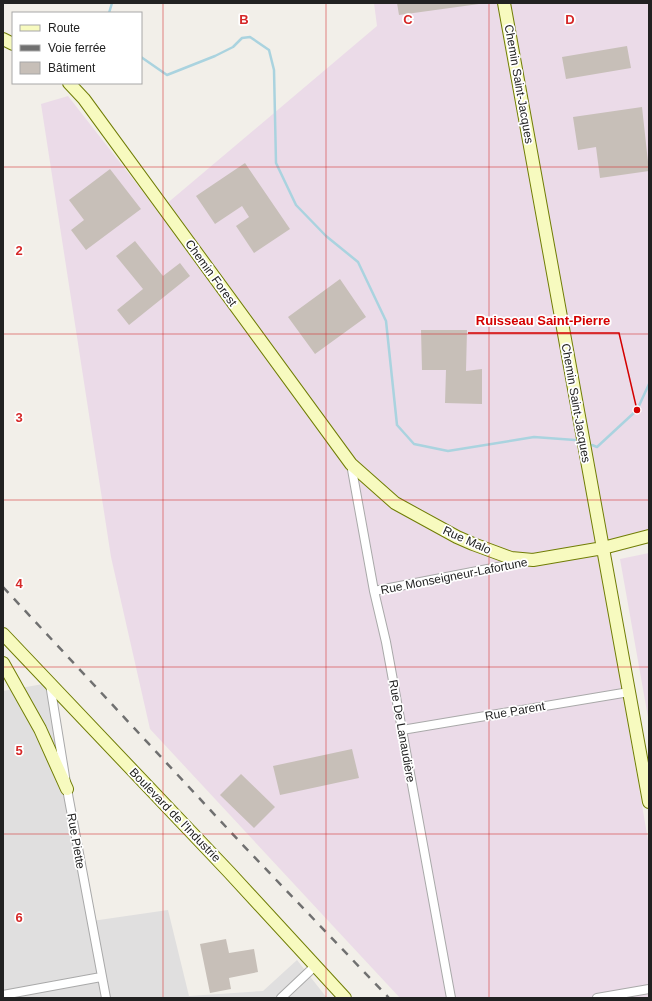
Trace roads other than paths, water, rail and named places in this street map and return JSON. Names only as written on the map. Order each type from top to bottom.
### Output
[{"type":"street","name":"Chemin Saint-Jacques","points":[[504,3],[649,802]]},
{"type":"street","points":[[3,39],[12,44]]},
{"type":"street","name":"Chemin Forest","points":[[70,84],[84,98],[206,268],[351,464]]},
{"type":"street","name":"Rue Malo","points":[[351,464],[395,503],[435,526],[473,544],[511,558],[534,560],[603,548],[649,536]]},
{"type":"street","name":"Rue De Lanaudière","points":[[351,464],[374,591],[386,642],[451,998]]},
{"type":"street","name":"Rue Monseigneur-Lafortune","points":[[374,591],[534,560]]},
{"type":"street","name":"Boulevard de l'Industrie","points":[[3,634],[229,872],[344,998]]},
{"type":"street","points":[[3,663],[40,729],[67,789]]},
{"type":"street","name":"Rue Piette","points":[[50,683],[67,789],[106,998]]},
{"type":"street","name":"Rue Parent","points":[[402,730],[629,692]]},
{"type":"street","points":[[281,998],[315,966]]},
{"type":"street","points":[[3,995],[101,977]]},
{"type":"street","points":[[597,998],[649,989]]},
{"type":"waterway","points":[[109,12],[112,3]]},
{"type":"waterway","points":[[142,58],[167,75],[215,56],[233,47],[242,38],[250,37],[269,50],[274,70],[276,163],[296,205],[326,236],[358,262],[386,321],[397,425],[414,444],[448,451],[534,437],[575,440]]},
{"type":"waterway","points":[[592,445],[597,447],[637,410],[649,384]]},
{"type":"railway","points":[[3,587],[240,842],[389,998]]},
{"type":"place","name":"Ruisseau Saint-Pierre","points":[[637,410]]}]
